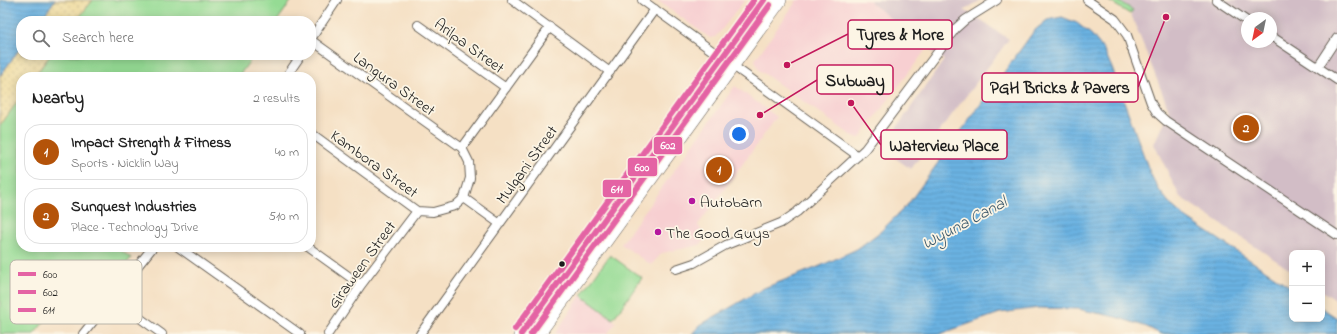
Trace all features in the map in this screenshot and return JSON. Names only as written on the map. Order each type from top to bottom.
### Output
[{"type":"highway","points":[[537,334],[727,62],[764,0]]},
{"type":"highway","points":[[521,334],[727,62],[779,0]]},
{"type":"street","points":[[316,32],[337,0]]},
{"type":"street","points":[[512,0],[610,72]]},
{"type":"street","points":[[642,0],[858,156]]},
{"type":"street","points":[[676,269],[694,263],[726,245],[781,223],[797,212],[858,156],[955,29],[965,20],[997,0]]},
{"type":"street","points":[[1087,0],[1115,19],[1127,34],[1151,103],[1157,113],[1166,121],[1337,235]]},
{"type":"street","points":[[1216,0],[1241,17]]},
{"type":"street","name":"Mulgani Street","points":[[420,334],[655,9]]},
{"type":"street","name":"Arilpa Street","points":[[418,25],[506,88]]},
{"type":"street","points":[[500,224],[464,198],[470,178],[469,162],[462,148],[550,28]]},
{"type":"street","points":[[1318,67],[1337,38]]},
{"type":"street","points":[[1277,40],[1337,80]]},
{"type":"street","name":"Langura Street","points":[[316,44],[462,148]]},
{"type":"street","points":[[289,72],[297,60]]},
{"type":"street","name":"Kambora Street","points":[[316,137],[417,211],[433,212],[454,206],[464,198]]},
{"type":"street","name":"Giraween Street","points":[[328,334],[361,285],[417,211]]},
{"type":"street","points":[[142,261],[149,252]]},
{"type":"street","points":[[185,252],[294,332]]},
{"type":"street","points":[[315,252],[361,285]]},
{"type":"street","points":[[142,320],[162,334]]},
{"type":"street","points":[[83,334],[91,324]]},
{"type":"shaded area","points":[[657,0],[745,0],[719,33],[715,37],[710,38]]},
{"type":"shaded area","points":[[797,0],[871,0],[870,2],[927,48],[860,138],[855,138],[759,70],[755,60]]},
{"type":"shaded area","points":[[871,0],[981,0],[964,10],[1009,39],[911,169],[882,149],[944,60],[870,2]]},
{"type":"shaded area","points":[[1117,0],[1337,0],[1337,301],[1325,293],[1325,250],[1289,250],[1289,269],[1180,197],[1154,144],[1169,110],[1131,14],[1133,10]]},
{"type":"shaded area","points":[[735,86],[777,117],[698,225],[706,237],[700,245],[662,253],[651,265],[621,244]]},
{"type":"shaded area","points":[[581,295],[613,319],[616,323],[607,334],[555,334]]},
{"type":"green space","points":[[93,0],[292,0],[281,16],[80,16]]},
{"type":"green space","points":[[1107,0],[1117,0],[1133,10],[1130,14]]},
{"type":"green space","points":[[46,60],[250,60],[242,72],[38,72]]},
{"type":"green space","points":[[16,103],[16,252],[123,252],[131,258],[129,260],[10,260],[10,324],[42,324],[34,334],[0,334],[0,126]]},
{"type":"green space","points":[[610,255],[642,278],[613,319],[581,295]]},
{"type":"sand","points":[[55,0],[93,0],[80,16],[44,16]]},
{"type":"sand","points":[[16,54],[16,60],[46,60],[38,72],[16,72],[16,103],[0,126],[0,76]]},
{"type":"water","points":[[0,0],[55,0],[44,16],[16,16],[16,54],[0,76]]},
{"type":"water","name":"Wyuna Canal","points":[[1062,17],[1077,23],[1092,35],[1104,50],[1150,173],[1159,190],[1171,205],[1185,217],[1289,286],[1289,322],[1325,322],[1325,310],[1337,318],[1337,334],[1161,334],[1147,327],[1116,317],[1078,309],[1039,308],[1000,313],[940,334],[692,334],[700,325],[764,288],[818,267],[857,249],[880,232],[908,204],[1034,31],[1047,20]]},
{"type":"transit line","name":"611","points":[[515,329],[754,0]]},
{"type":"transit line","name":"600","points":[[521,334],[764,0]]},
{"type":"transit line","name":"602","points":[[531,334],[770,5]]},
{"type":"place","name":"PGH Bricks & Pavers","points":[[1166,17]]},
{"type":"place","name":"Tyres & More","points":[[787,65]]},
{"type":"place","name":"Waterview Place","points":[[851,103]]},
{"type":"place","name":"Subway","points":[[760,115]]},
{"type":"place","name":"Sunquest Industries","points":[[1246,128]]},
{"type":"place","name":"Impact Strength & Fitness","points":[[719,170]]},
{"type":"place","name":"Autobarn","points":[[692,201]]},
{"type":"place","name":"The Good Guys","points":[[658,232]]}]
